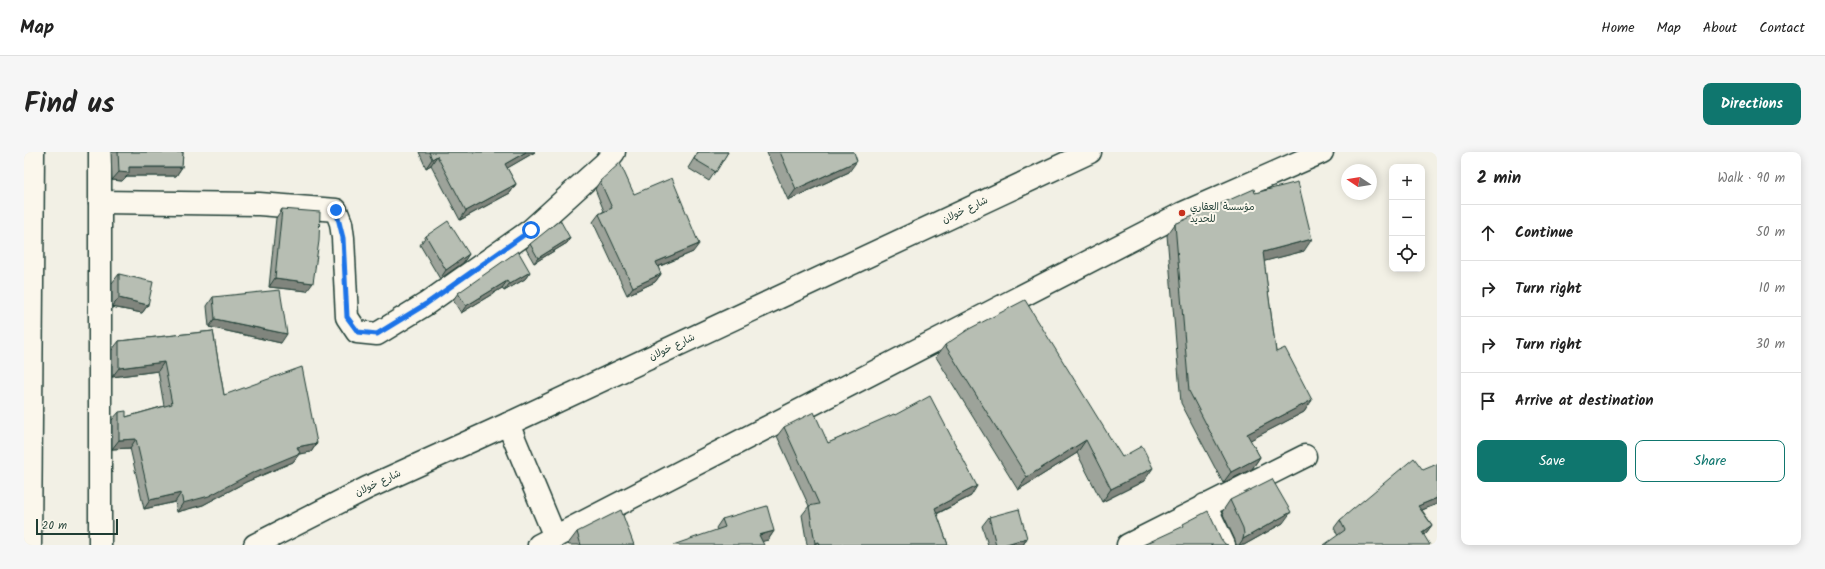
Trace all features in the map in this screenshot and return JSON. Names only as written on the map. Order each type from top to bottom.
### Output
[{"type":"main road","points":[[30,545],[33,152]]},
{"type":"main road","points":[[100,152],[100,545]]},
{"type":"main road","points":[[100,202],[260,204],[336,210],[343,238],[347,317],[358,332],[377,334],[426,304],[531,230],[605,163],[614,152]]},
{"type":"main road","name":"شارع خولان","points":[[255,545],[367,488],[508,424],[1090,152]]},
{"type":"main road","points":[[508,424],[547,541],[1181,214],[1322,152]]},
{"type":"main road","points":[[1128,545],[1305,456]]},
{"type":"main road","points":[[1205,505],[1224,545]]},
{"type":"building","points":[[118,152],[183,152],[182,167],[129,167],[129,173],[119,172]]},
{"type":"building","points":[[429,152],[526,152],[505,164],[516,184],[466,211],[437,156],[432,159]]},
{"type":"building","points":[[698,152],[728,152],[716,172],[694,159]]},
{"type":"building","points":[[780,152],[854,152],[857,161],[796,189]]},
{"type":"building","points":[[620,163],[634,194],[672,178],[699,244],[656,262],[661,274],[633,287],[599,214],[612,208],[600,181]]},
{"type":"building","points":[[1298,182],[1312,239],[1263,252],[1276,352],[1285,348],[1312,400],[1247,434],[1260,457],[1231,472],[1189,391],[1175,224],[1254,189],[1255,193]]},
{"type":"building","points":[[282,209],[320,212],[319,241],[313,283],[275,278]]},
{"type":"building","points":[[560,220],[570,238],[538,258],[530,244]]},
{"type":"building","points":[[448,221],[469,254],[446,270],[426,236]]},
{"type":"building","points":[[518,251],[530,272],[509,284],[507,281],[466,306],[458,293]]},
{"type":"building","points":[[119,274],[153,282],[148,305],[119,298]]},
{"type":"building","points":[[280,290],[287,334],[215,319],[213,297]]},
{"type":"building","points":[[1025,300],[1122,457],[1142,446],[1153,468],[1111,489],[1086,440],[1027,477],[945,345],[969,329]]},
{"type":"building","points":[[213,331],[224,395],[302,367],[317,443],[297,447],[300,453],[252,473],[209,496],[183,503],[181,493],[150,500],[136,439],[119,440],[119,412],[126,411],[126,417],[172,404],[164,362],[119,368],[119,341]]},
{"type":"building","points":[[930,396],[977,486],[935,508],[948,545],[820,545],[819,542],[815,543],[809,506],[819,504],[784,427],[814,412],[828,443],[894,414],[895,415]]},
{"type":"building","points":[[1414,458],[1423,470],[1437,464],[1437,498],[1418,506],[1432,525],[1422,532],[1430,545],[1324,545],[1345,530],[1340,520]]},
{"type":"building","points":[[1272,479],[1291,512],[1243,539],[1243,528],[1230,500]]},
{"type":"building","points":[[767,506],[774,531],[759,535],[764,545],[673,545],[725,527],[722,519]]},
{"type":"building","points":[[1019,509],[1027,538],[1003,545],[996,545],[989,517]]},
{"type":"building","points":[[621,510],[634,545],[581,545],[577,532]]},
{"type":"building","points":[[1208,511],[1221,539],[1228,545],[1143,545],[1184,526],[1183,524]]},
{"type":"place","name":"مؤسسة العقاري للحديد","points":[[1182,213]]},
{"type":"route","points":[[336,210],[341,223],[343,238],[347,317],[358,332],[377,334],[426,304],[531,230]]}]
